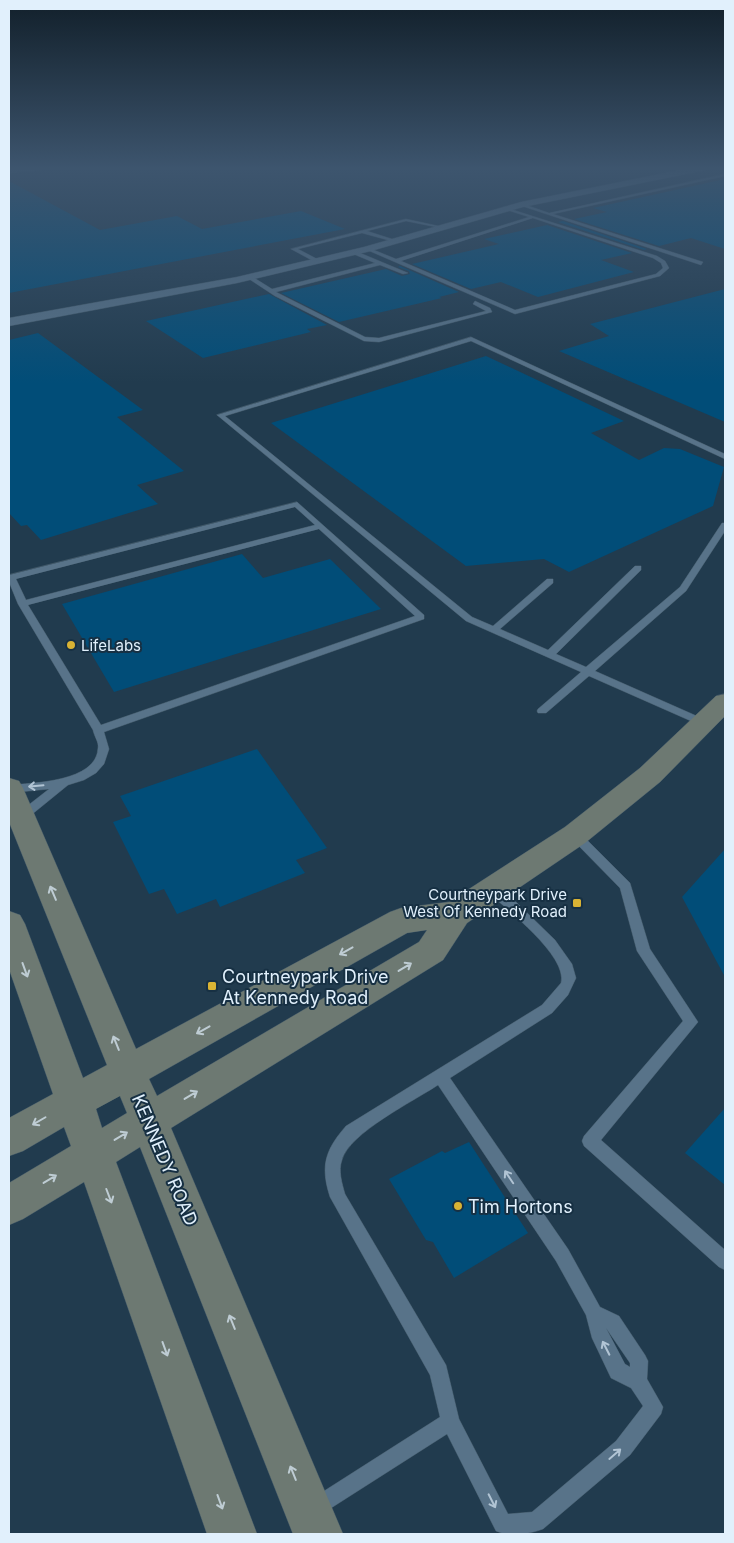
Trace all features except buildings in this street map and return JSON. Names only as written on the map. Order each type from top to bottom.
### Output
[{"type":"main road","points":[[9,1205],[432,951],[456,914],[575,835],[650,775],[725,702]]},
{"type":"main road","name":"KENNEDY ROAD","points":[[13,798],[127,1072],[149,1120],[313,1523]]},
{"type":"main road","points":[[9,1138],[401,921],[456,914]]},
{"type":"main road","points":[[9,924],[232,1534]]},
{"type":"street","points":[[9,322],[249,277],[400,239]]},
{"type":"lane","points":[[317,261],[293,249],[335,239]]},
{"type":"lane","points":[[387,239],[393,241]]},
{"type":"lane","points":[[396,261],[464,239]]},
{"type":"lane","points":[[367,248],[515,312],[658,275],[666,268],[663,262],[655,257],[600,239]]},
{"type":"lane","points":[[629,239],[701,263]]},
{"type":"lane","points":[[353,252],[415,277]]},
{"type":"lane","points":[[272,291],[380,263]]},
{"type":"lane","points":[[249,277],[364,339],[372,340],[379,340],[489,312],[488,309],[470,301]]},
{"type":"lane","points":[[704,723],[469,619],[220,415],[471,339],[725,457]]},
{"type":"lane","points":[[13,798],[63,784],[78,777],[93,768],[100,761],[104,748],[98,730],[23,604],[10,578],[297,504],[421,617],[98,730]]},
{"type":"lane","points":[[542,711],[683,589],[725,525]]},
{"type":"lane","points":[[23,604],[321,526]]},
{"type":"lane","points":[[549,655],[638,568]]},
{"type":"lane","points":[[494,630],[550,581]]},
{"type":"lane","points":[[13,798],[63,784]]},
{"type":"lane","points":[[575,835],[626,886],[644,950],[691,1022],[590,1141],[725,1261]]},
{"type":"lane","points":[[440,1076],[562,1255],[594,1313],[613,1322],[639,1360],[638,1381],[654,1407],[623,1448],[536,1522],[503,1524],[450,1421],[439,1372],[338,1198],[332,1178],[331,1164],[339,1145],[352,1131],[547,1009],[566,987],[569,976],[565,964],[540,932],[492,889]]},
{"type":"lane","points":[[313,1523],[450,1421]]},
{"type":"place","name":"LifeLabs","points":[[71,645]]},
{"type":"place","name":"Courtneypark Drive West Of Kennedy Road","points":[[577,903]]},
{"type":"place","name":"Courtneypark Drive At Kennedy Road","points":[[212,986]]},
{"type":"place","name":"Tim Hortons","points":[[458,1206]]}]
